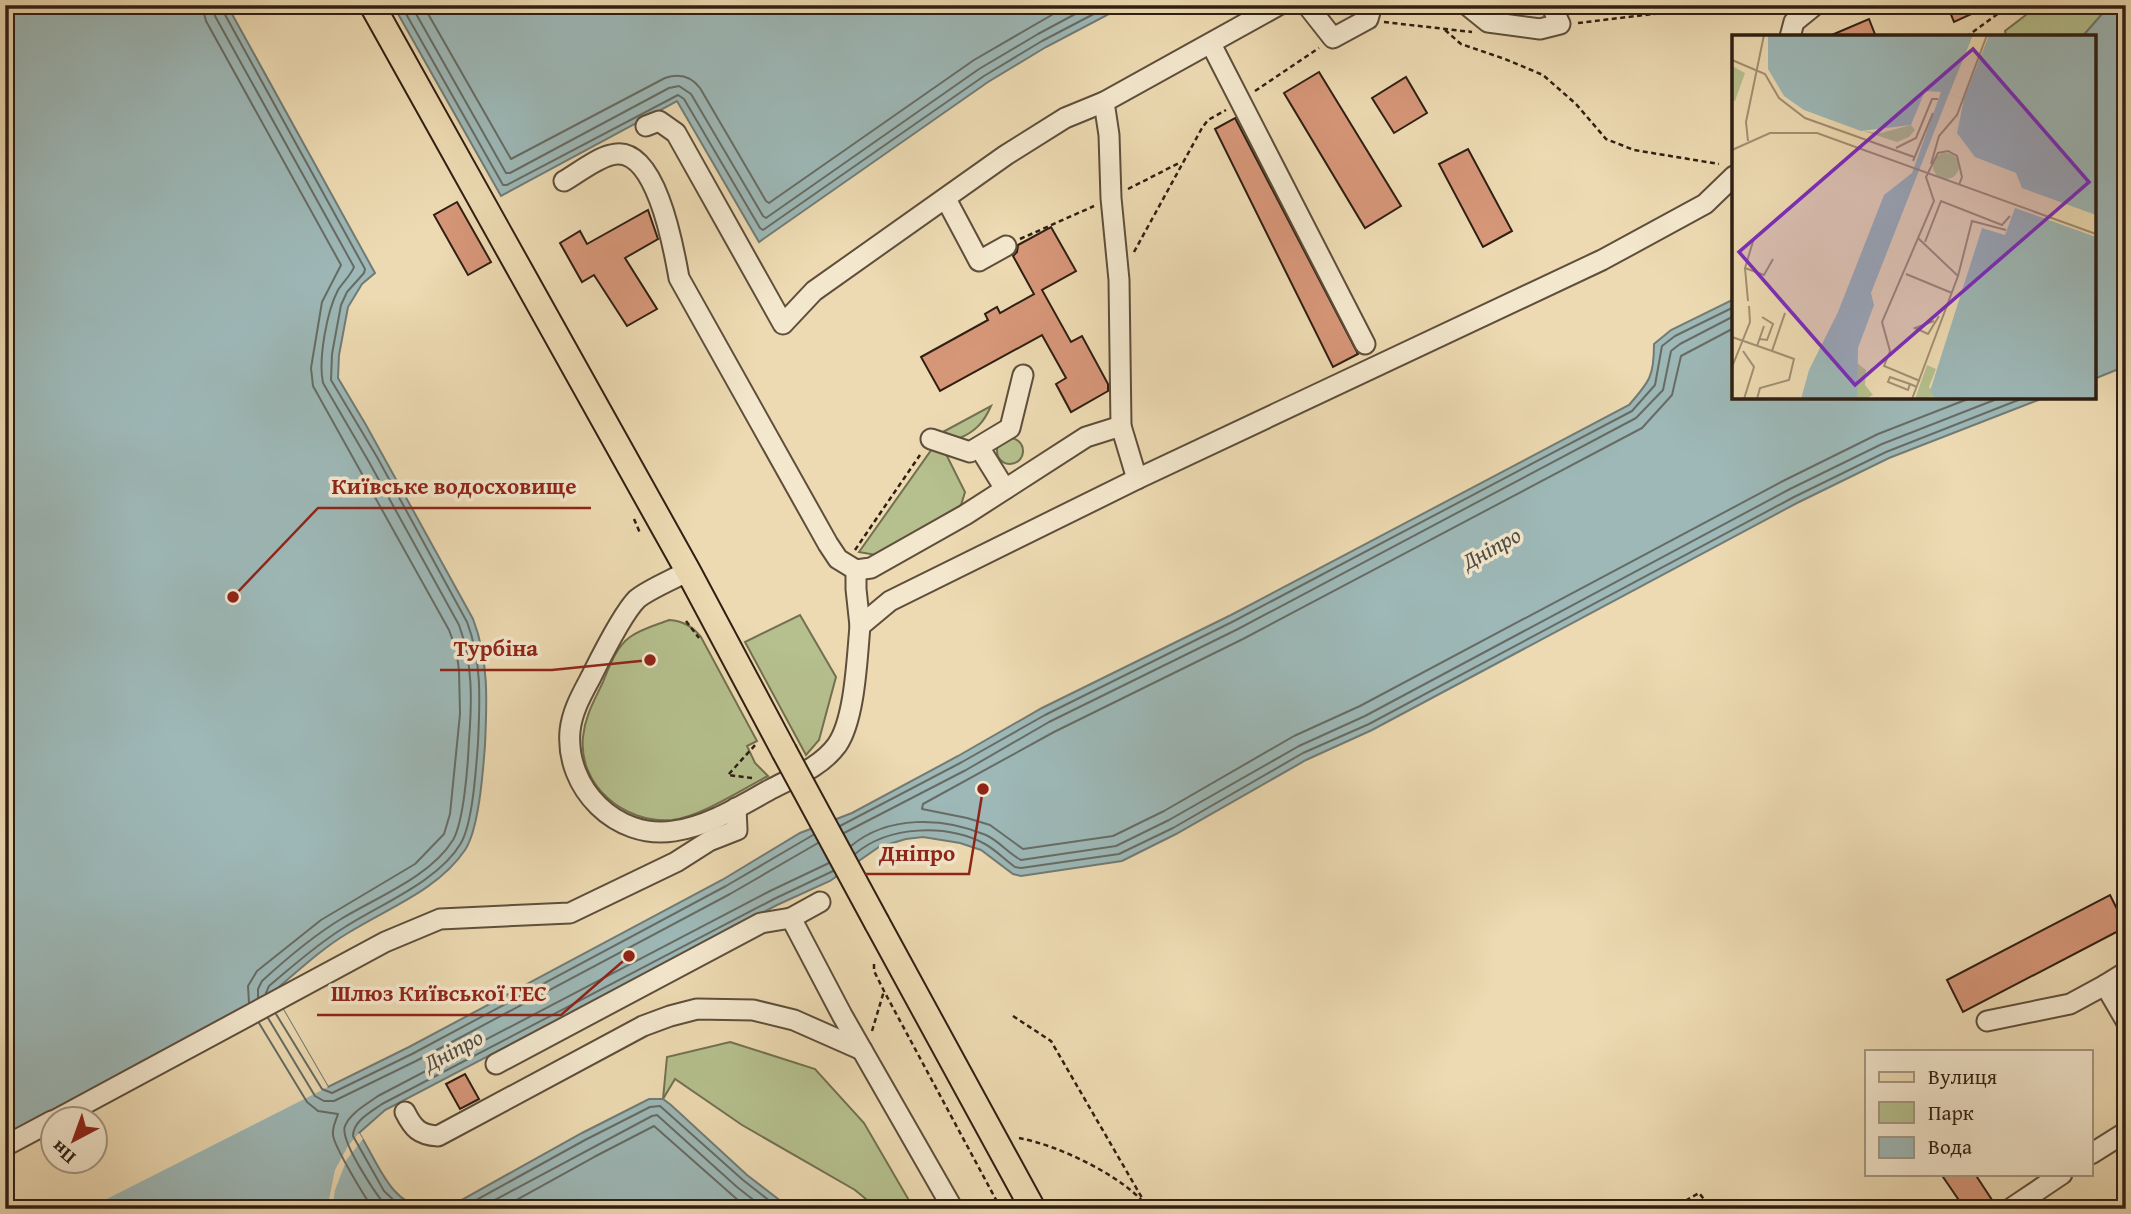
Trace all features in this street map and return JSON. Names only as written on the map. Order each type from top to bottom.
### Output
[{"type":"main road","points":[[372,5],[688,571],[1033,1209]]},
{"type":"street","points":[[646,126],[659,121],[676,133],[783,324],[814,291],[1039,133],[1104,102],[1279,5]]},
{"type":"street","points":[[1307,5],[1333,38],[1370,12]]},
{"type":"street","points":[[1467,5],[1488,22],[1540,29],[1560,24],[1551,5]]},
{"type":"street","points":[[1791,35],[1794,22],[1815,5]]},
{"type":"street","points":[[1211,44],[1365,344]]},
{"type":"street","points":[[1104,102],[1109,135],[1111,198],[1119,280],[1121,426],[1137,479]]},
{"type":"street","points":[[564,181],[615,154],[625,156],[643,169],[662,201],[679,278],[828,544],[838,559],[856,570],[871,568],[965,515],[1086,437],[1121,426]]},
{"type":"street","points":[[860,626],[890,601],[1137,479],[1602,260],[1705,204],[1732,171]]},
{"type":"street","points":[[946,199],[979,261],[1006,246]]},
{"type":"street","points":[[931,439],[970,452],[1010,428],[1023,375]]},
{"type":"street","points":[[979,447],[1005,489]]},
{"type":"street","points":[[688,571],[637,599],[613,635],[576,706],[570,730],[570,754],[578,779],[592,800],[610,816],[629,826],[649,831],[673,831],[714,820],[821,762],[838,744],[849,716],[860,626],[856,570]]},
{"type":"street","points":[[80,1106],[385,942],[440,919],[570,913],[676,862],[709,841],[737,831],[739,824],[736,807]]},
{"type":"street","points":[[496,1064],[761,923],[791,918],[820,902]]},
{"type":"street","points":[[791,918],[862,1050],[953,1209]]},
{"type":"street","points":[[1987,1021],[2070,1004],[2126,972]]},
{"type":"street","points":[[2105,985],[2126,1021]]},
{"type":"street","points":[[405,1112],[412,1126],[423,1135],[438,1136],[643,1026],[697,1009],[753,1010],[794,1020],[862,1050]]},
{"type":"street","points":[[5,1146],[38,1128]]},
{"type":"street","points":[[2092,1153],[2126,1132]]},
{"type":"street","points":[[2010,1209],[2059,1176]]},
{"type":"path","points":[[1560,24],[1728,5]]},
{"type":"path","points":[[1968,35],[2010,5]]},
{"type":"path","points":[[1370,12],[1445,30],[1482,33]]},
{"type":"path","points":[[1445,30],[1461,44],[1543,75],[1576,104],[1606,139],[1634,150],[1732,171]]},
{"type":"path","points":[[1119,280],[1208,120],[1240,102],[1333,38]]},
{"type":"path","points":[[856,570],[855,548],[931,439]]},
{"type":"path","points":[[755,778],[728,775],[756,744]]},
{"type":"path","points":[[874,971],[1002,1209]]},
{"type":"path","points":[[862,1050],[876,1025],[884,991]]},
{"type":"path","points":[[1013,1016],[1051,1041],[1149,1209]]},
{"type":"path","points":[[990,1133],[1028,1140],[1073,1157],[1119,1180],[1145,1203]]},
{"type":"path","points":[[1671,1209],[1699,1193],[1713,1209]]},
{"type":"green space","points":[[2039,5],[2110,5],[2084,35],[2006,35],[2005,31]]},
{"type":"green space","points":[[991,406],[979,425],[966,435],[960,438],[941,433]]},
{"type":"green space","points":[[1010,438],[1020,441],[1023,451],[1020,461],[1010,464],[1000,461],[997,451],[1000,441]]},
{"type":"green space","points":[[932,449],[947,456],[965,492],[961,505],[876,555],[859,552]]},
{"type":"green space","points":[[800,615],[836,677],[819,740],[806,755],[745,642]]},
{"type":"green space","points":[[669,620],[687,625],[701,637],[757,741],[747,746],[755,763],[768,776],[695,814],[672,820],[654,820],[621,808],[596,785],[583,755],[583,737],[590,709],[621,646],[639,632]]},
{"type":"green space","points":[[730,1042],[815,1069],[864,1123],[914,1209],[878,1209],[855,1190],[742,1125],[675,1079],[663,1099],[667,1057]]},
{"type":"water","points":[[5,5],[227,5],[375,273],[362,284],[348,307],[339,355],[338,378],[473,619],[484,666],[485,745],[480,799],[474,828],[465,850],[454,864],[427,887],[328,946],[273,992],[328,1087],[409,1047],[722,880],[800,833],[852,813],[1042,708],[1231,615],[1629,405],[1649,378],[1654,344],[1671,330],[1732,300],[1732,399],[2041,399],[1889,458],[1797,503],[1372,730],[1306,760],[1176,834],[1122,861],[1021,876],[1013,874],[981,850],[960,843],[923,837],[879,847],[830,881],[777,905],[385,1110],[359,1133],[386,1180],[403,1199],[427,1209],[5,1209]]},
{"type":"water","points":[[393,5],[1126,5],[1046,47],[988,82],[759,242],[677,101],[501,196]]},
{"type":"water","points":[[2110,5],[2126,5],[2126,366],[2096,378],[2096,35],[2084,35]]},
{"type":"water","points":[[649,1099],[663,1099],[671,1105],[747,1175],[791,1209],[436,1209],[456,1203]]},
{"type":"pier","points":[[273,992],[328,1087],[87,1209],[5,1209],[5,1135],[38,1117],[38,1176],[108,1176],[108,1106],[59,1106]]},
{"type":"pier","points":[[359,1133],[363,1139],[347,1159],[335,1190],[332,1209],[327,1209],[335,1170],[348,1146]]},
{"type":"building","points":[[1947,5],[1991,5],[1954,22]]},
{"type":"building","points":[[1869,19],[1875,35],[1832,35]]},
{"type":"building","points":[[1319,72],[1401,206],[1365,228],[1284,93]]},
{"type":"building","points":[[1406,77],[1427,113],[1394,133],[1372,98]]},
{"type":"building","points":[[1235,118],[1358,354],[1333,367],[1215,129]]},
{"type":"building","points":[[1468,149],[1512,231],[1483,247],[1439,164]]},
{"type":"building","points":[[457,202],[491,262],[468,275],[434,215]]},
{"type":"building","points":[[648,210],[658,239],[625,258],[657,309],[627,326],[594,275],[582,282],[560,243],[580,231],[587,244]]},
{"type":"building","points":[[1051,227],[1076,271],[1042,290],[1071,342],[1082,336],[1108,384],[1108,391],[1071,412],[1056,384],[1066,378],[1042,335],[940,391],[921,357],[988,320],[985,314],[997,307],[1000,313],[1034,294],[1013,256],[1018,245]]},
{"type":"building","points":[[2110,895],[2126,927],[1963,1012],[1947,980]]},
{"type":"building","points":[[465,1074],[479,1099],[460,1109],[446,1084]]},
{"type":"building","points":[[1942,1176],[1976,1176],[1998,1209],[1965,1209]]},
{"type":"place","name":"Київське водосховище","points":[[233,597]]},
{"type":"place","name":"Турбіна","points":[[650,660]]},
{"type":"place","name":"Дніпро","points":[[983,789]]},
{"type":"place","name":"Шлюз Київської ГЕС","points":[[629,956]]}]
